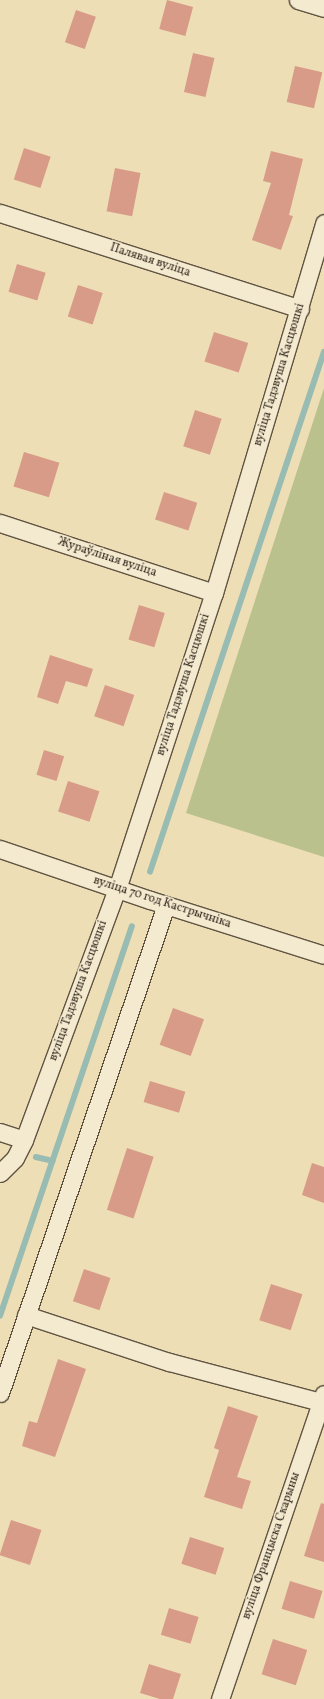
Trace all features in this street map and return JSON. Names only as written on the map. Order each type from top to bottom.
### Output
[{"type":"street","points":[[298,0],[324,8]]},
{"type":"street","name":"Палявая вуліца","points":[[0,213],[300,309]]},
{"type":"street","name":"вуліца Тадэвуша Касцюшкі","points":[[0,1174],[10,1165],[24,1140],[117,889],[214,593],[300,309],[324,223]]},
{"type":"street","name":"Жураўліная вуліца","points":[[0,523],[214,593]]},
{"type":"street","name":"вуліца 70 год Кастрычніка","points":[[0,849],[117,889],[324,955]]},
{"type":"street","points":[[0,1393],[166,905]]},
{"type":"street","points":[[0,1132],[24,1140]]},
{"type":"street","points":[[26,1315],[169,1362],[323,1400]]},
{"type":"street","name":"вуліца Францыска Скарыны","points":[[220,1699],[323,1400]]},
{"type":"green space","points":[[324,388],[324,857],[186,813]]},
{"type":"building","points":[[167,0],[193,7],[185,36],[159,29]]},
{"type":"building","points":[[76,10],[96,17],[85,49],[65,42]]},
{"type":"building","points":[[193,53],[214,58],[205,97],[184,92]]},
{"type":"building","points":[[295,66],[322,72],[314,108],[287,102]]},
{"type":"building","points":[[24,148],[51,157],[40,188],[14,179]]},
{"type":"building","points":[[271,151],[303,159],[289,215],[293,216],[281,250],[252,240],[271,183],[263,181]]},
{"type":"building","points":[[115,168],[141,173],[132,216],[107,211]]},
{"type":"building","points":[[17,264],[46,273],[37,301],[9,292]]},
{"type":"building","points":[[78,285],[103,293],[93,324],[68,316]]},
{"type":"building","points":[[214,332],[248,343],[239,373],[204,361]]},
{"type":"building","points":[[195,410],[222,419],[210,455],[183,446]]},
{"type":"building","points":[[24,452],[59,463],[49,497],[13,486]]},
{"type":"building","points":[[164,492],[197,503],[188,530],[155,520]]},
{"type":"building","points":[[139,605],[165,613],[154,647],[128,639]]},
{"type":"building","points":[[50,655],[93,669],[87,687],[66,681],[58,704],[37,697]]},
{"type":"building","points":[[105,685],[134,695],[124,726],[94,716]]},
{"type":"building","points":[[44,750],[64,756],[56,781],[36,775]]},
{"type":"building","points":[[68,781],[99,791],[89,822],[58,811]]},
{"type":"building","points":[[173,1008],[204,1019],[191,1056],[160,1045]]},
{"type":"building","points":[[150,1081],[185,1092],[179,1113],[144,1102]]},
{"type":"building","points":[[127,1148],[154,1157],[134,1218],[107,1210]]},
{"type":"building","points":[[312,1163],[324,1167],[324,1203],[302,1195]]},
{"type":"building","points":[[84,1269],[110,1278],[99,1310],[73,1301]]},
{"type":"building","points":[[271,1284],[302,1294],[291,1330],[259,1320]]},
{"type":"building","points":[[58,1359],[86,1369],[55,1457],[22,1446],[29,1421],[37,1423]]},
{"type":"building","points":[[228,1406],[258,1416],[237,1477],[251,1481],[242,1509],[204,1497],[219,1450],[214,1448]]},
{"type":"building","points":[[321,1503],[324,1504],[324,1562],[304,1556]]},
{"type":"building","points":[[11,1520],[41,1530],[30,1565],[0,1555]]},
{"type":"building","points":[[190,1537],[224,1548],[216,1575],[181,1564]]},
{"type":"building","points":[[290,1581],[323,1591],[314,1619],[282,1609]]},
{"type":"building","points":[[169,1608],[199,1617],[190,1644],[161,1635]]},
{"type":"building","points":[[273,1639],[307,1650],[296,1685],[262,1674]]},
{"type":"building","points":[[149,1664],[181,1674],[173,1699],[160,1699],[140,1693]]},
{"type":"waterway","points":[[150,872],[324,352]]},
{"type":"waterway","points":[[0,1316],[132,927]]},
{"type":"waterway","points":[[36,1157],[53,1161]]}]
